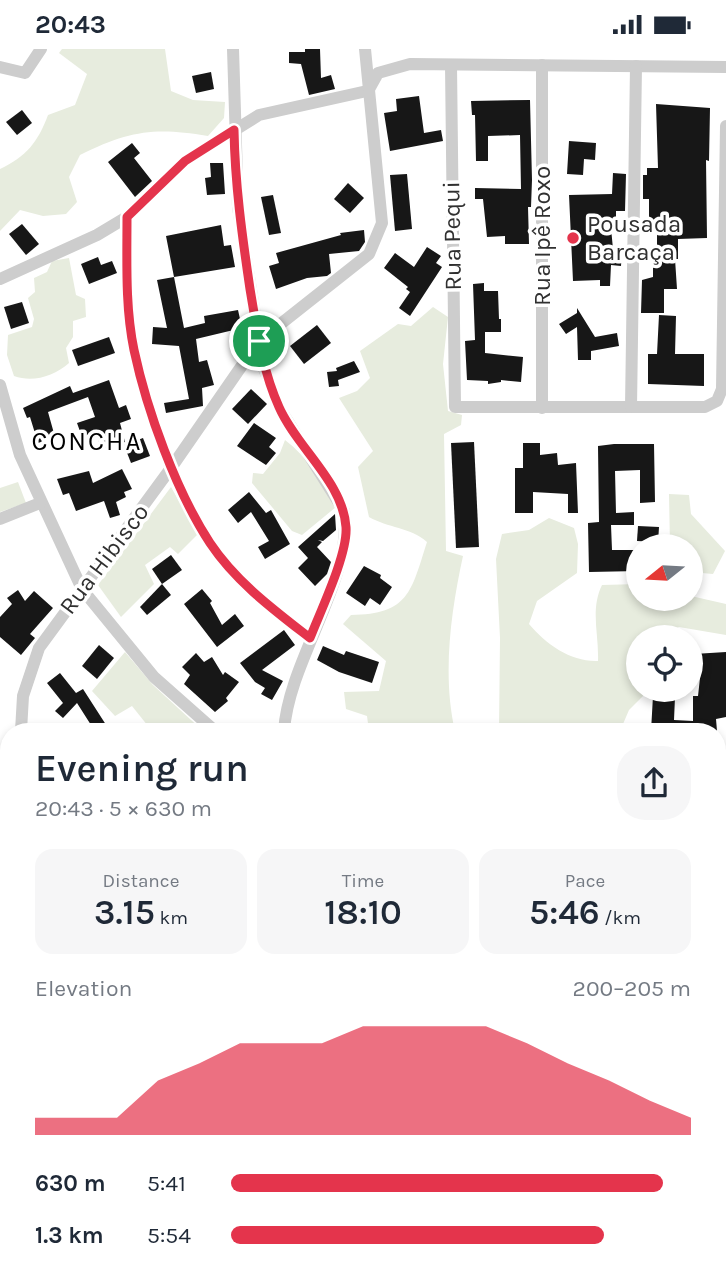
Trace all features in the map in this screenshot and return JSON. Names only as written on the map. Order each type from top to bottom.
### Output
[{"type":"street","points":[[0,67],[25,73],[41,49]]},
{"type":"street","points":[[233,49],[238,207],[263,366],[280,408],[331,486],[344,511],[347,531],[335,575],[289,695],[285,723]]},
{"type":"street","name":"Rua Hibisco","points":[[21,723],[23,696],[39,648],[171,468],[259,341],[369,254],[382,223],[367,92],[365,49]]},
{"type":"street","points":[[498,49],[498,65]]},
{"type":"street","points":[[0,279],[97,235],[127,217],[185,161],[259,115],[367,92],[378,73],[389,67],[410,64],[726,67]]},
{"type":"street","name":"Rua Pequi","points":[[451,65],[455,407],[542,408]]},
{"type":"street","name":"Rua Ipê Roxo","points":[[542,65],[542,408]]},
{"type":"street","points":[[631,407],[636,67]]},
{"type":"street","points":[[542,408],[705,407],[716,401],[722,389],[726,126]]},
{"type":"street","points":[[127,217],[129,312],[134,350],[171,468],[211,544],[265,603],[310,638]]},
{"type":"street","points":[[0,385],[20,455],[82,589],[154,677],[206,723]]},
{"type":"street","points":[[0,519],[40,503]]},
{"type":"shaded area","points":[[62,49],[165,49],[171,91],[193,100],[225,102],[224,118],[208,136],[172,132],[142,133],[113,141],[80,155],[69,177],[77,202],[66,214],[43,216],[20,210],[0,231],[0,169],[30,148],[48,115],[75,105],[87,74],[59,53]]},
{"type":"shaded area","points":[[69,258],[76,295],[85,299],[86,317],[73,321],[73,337],[66,348],[69,363],[57,372],[43,377],[28,379],[14,376],[7,355],[8,335],[32,327],[34,319],[28,298],[35,292],[34,278],[47,272],[52,261]]},
{"type":"shaded area","points":[[433,307],[448,317],[443,364],[448,411],[462,415],[461,425],[444,434],[446,551],[463,556],[450,643],[449,688],[453,723],[368,723],[367,716],[346,709],[344,692],[379,691],[386,661],[343,624],[351,615],[385,610],[405,597],[417,574],[427,542],[413,533],[369,517],[358,467],[373,451],[339,398],[357,391],[370,378],[360,351],[398,324],[411,326]]},
{"type":"shaded area","points":[[285,440],[308,462],[336,507],[302,535],[292,531],[252,483],[253,473],[263,474],[280,453]]},
{"type":"shaded area","points":[[18,482],[26,503],[0,512],[0,488]]},
{"type":"shaded area","points":[[171,487],[198,534],[178,554],[170,547],[145,565],[154,584],[121,617],[98,585]]},
{"type":"shaded area","points":[[669,494],[689,495],[691,514],[725,551],[713,574],[704,573],[704,534],[670,534]]},
{"type":"shaded area","points":[[549,518],[574,528],[578,544],[577,573],[537,601],[529,624],[560,651],[578,659],[598,661],[596,603],[602,585],[626,584],[626,611],[704,611],[704,599],[726,604],[726,635],[703,631],[703,625],[626,625],[626,702],[637,702],[629,710],[623,723],[499,723],[500,638],[496,559],[502,534],[529,530]]},
{"type":"shaded area","points":[[125,652],[153,685],[194,723],[146,723],[132,706],[115,716],[92,691]]},
{"type":"building","points":[[305,49],[320,49],[321,78],[331,75],[335,89],[309,95],[301,64],[289,63],[289,52],[305,52]]},
{"type":"building","points":[[211,72],[214,89],[196,93],[192,76]]},
{"type":"building","points":[[419,96],[424,133],[441,130],[443,141],[390,151],[384,113],[397,111],[396,99]]},
{"type":"building","points":[[530,100],[532,180],[531,207],[528,207],[529,244],[505,244],[505,236],[487,237],[483,199],[475,199],[475,188],[521,189],[520,135],[488,136],[488,161],[476,161],[475,115],[472,115],[471,101]]},
{"type":"building","points":[[656,104],[710,108],[709,161],[706,160],[707,238],[678,239],[678,259],[675,259],[677,289],[664,289],[664,313],[641,313],[642,280],[653,277],[653,249],[657,249],[657,225],[649,225],[649,199],[643,199],[643,175],[647,175],[647,168],[658,168]]},
{"type":"building","points":[[22,110],[32,123],[17,135],[6,122]]},
{"type":"building","points":[[569,141],[596,143],[595,160],[584,159],[583,175],[567,174]]},
{"type":"building","points":[[132,143],[140,153],[134,158],[152,181],[135,197],[108,162]]},
{"type":"building","points":[[210,163],[223,163],[225,194],[207,195],[205,178],[211,177]]},
{"type":"building","points":[[613,173],[626,174],[625,211],[616,211],[616,228],[611,228],[613,249],[622,249],[621,266],[611,265],[610,286],[600,286],[600,280],[573,281],[569,195],[612,194]]},
{"type":"building","points":[[407,174],[412,229],[395,231],[390,175]]},
{"type":"building","points":[[348,183],[364,198],[350,213],[334,199]]},
{"type":"building","points":[[273,195],[281,233],[269,235],[261,197]]},
{"type":"building","points":[[22,224],[39,244],[26,255],[9,234]]},
{"type":"building","points":[[221,225],[224,246],[231,245],[235,267],[174,277],[166,236]]},
{"type":"building","points":[[364,230],[365,242],[359,251],[329,254],[331,273],[327,276],[307,278],[276,289],[269,266],[279,263],[276,253],[341,235],[340,233]]},
{"type":"building","points":[[427,247],[441,256],[436,263],[442,267],[410,316],[399,308],[410,292],[406,289],[408,287],[384,268],[395,253],[414,267]]},
{"type":"building","points":[[98,257],[101,265],[112,261],[117,273],[89,284],[81,264]]},
{"type":"building","points":[[174,277],[184,328],[205,323],[204,316],[238,310],[242,328],[196,339],[199,362],[207,360],[214,385],[202,388],[203,406],[166,413],[164,403],[189,399],[179,346],[152,344],[153,327],[167,328],[157,280]]},
{"type":"building","points":[[484,283],[484,291],[498,291],[501,319],[501,332],[485,332],[485,353],[523,357],[521,382],[501,380],[488,384],[488,381],[467,380],[465,341],[475,340],[473,284]]},
{"type":"building","points":[[22,302],[29,323],[11,329],[4,307]]},
{"type":"building","points":[[577,308],[595,337],[617,333],[619,346],[591,351],[591,360],[578,360],[577,327],[566,334],[559,324],[577,313]]},
{"type":"building","points":[[659,315],[676,316],[675,354],[704,354],[704,386],[648,384],[648,354],[657,354]]},
{"type":"building","points":[[317,325],[331,343],[304,364],[290,346]]},
{"type":"building","points":[[109,337],[115,353],[78,366],[72,350]]},
{"type":"building","points":[[354,361],[360,372],[338,380],[339,386],[329,387],[327,372],[337,371],[336,368]]},
{"type":"building","points":[[109,380],[119,408],[126,405],[131,419],[120,423],[125,442],[101,449],[96,432],[82,437],[77,423],[95,417],[88,397],[48,412],[55,437],[38,443],[30,417],[27,418],[23,408],[70,386],[73,393]]},
{"type":"building","points":[[251,389],[267,404],[248,424],[232,409]]},
{"type":"building","points":[[254,423],[276,438],[269,447],[276,453],[266,465],[237,446]]},
{"type":"building","points":[[143,438],[150,456],[131,463],[124,445]]},
{"type":"building","points":[[474,442],[479,547],[456,548],[451,443]]},
{"type":"building","points":[[523,443],[540,443],[540,455],[557,453],[558,465],[576,463],[578,513],[568,513],[568,494],[533,492],[533,513],[515,513],[515,468],[523,468]]},
{"type":"building","points":[[654,444],[655,502],[640,503],[640,470],[615,471],[616,513],[634,512],[634,525],[611,525],[612,550],[626,550],[626,571],[589,572],[588,523],[599,522],[598,446]]},
{"type":"building","points":[[122,469],[132,489],[124,492],[126,497],[116,502],[120,515],[110,518],[104,501],[76,511],[69,493],[63,495],[57,479],[89,471],[93,483]]},
{"type":"building","points":[[249,492],[266,513],[271,510],[290,544],[265,559],[258,547],[269,541],[251,512],[238,523],[228,510]]},
{"type":"building","points":[[335,514],[336,530],[323,541],[318,540],[322,542],[317,547],[331,562],[327,574],[315,586],[298,568],[308,558],[298,547]]},
{"type":"building","points":[[638,526],[659,527],[659,534],[637,534]]},
{"type":"building","points":[[171,555],[182,570],[162,584],[152,569]]},
{"type":"building","points":[[364,566],[381,575],[380,578],[392,587],[380,605],[370,598],[365,606],[346,593]]},
{"type":"building","points":[[162,584],[171,595],[147,615],[140,607]]},
{"type":"building","points":[[202,589],[212,601],[210,603],[222,625],[235,614],[244,626],[217,647],[184,604]]},
{"type":"building","points":[[18,590],[25,601],[34,591],[53,608],[30,634],[35,638],[21,655],[0,637],[0,617],[12,604],[7,598]]},
{"type":"building","points":[[284,630],[295,645],[262,670],[283,681],[272,700],[261,694],[265,688],[255,682],[240,663]]},
{"type":"building","points":[[99,645],[114,658],[97,679],[82,666]]},
{"type":"building","points":[[323,646],[344,655],[346,651],[379,662],[372,683],[339,672],[317,660]]},
{"type":"building","points":[[726,652],[726,717],[716,719],[716,723],[651,723],[653,702],[675,702],[674,720],[693,721],[693,702],[703,702],[703,653]]},
{"type":"building","points":[[196,653],[204,662],[212,657],[223,675],[225,672],[239,682],[226,698],[228,701],[215,712],[184,684],[190,675],[182,667]]},
{"type":"building","points":[[60,673],[76,693],[83,689],[105,723],[90,723],[77,703],[63,718],[55,711],[63,703],[47,683]]},
{"type":"place","name":"Pousada Barcaça","points":[[573,238]]},
{"type":"district","name":"CONCHA","points":[[87,441]]},
{"type":"route","points":[[234,130],[238,207],[259,341],[263,366],[280,408],[294,434],[331,486],[344,511],[347,531],[335,575],[310,638],[265,603],[238,577],[211,544],[184,498],[171,468],[134,350],[129,312],[127,217],[185,161],[234,130]]}]
